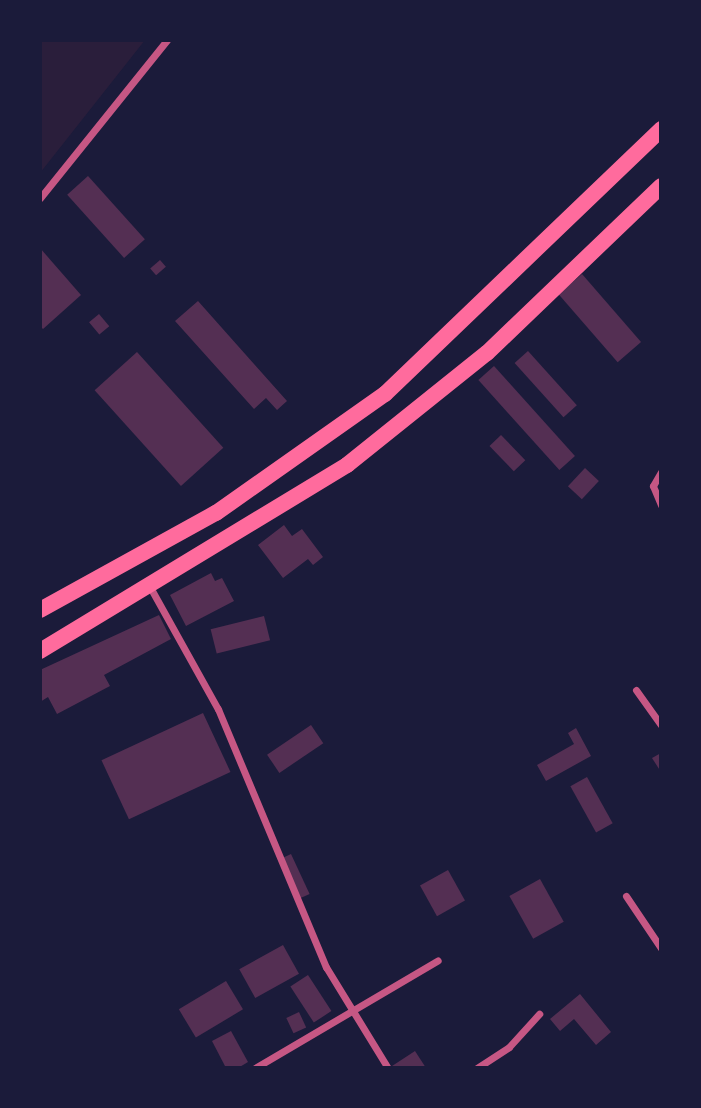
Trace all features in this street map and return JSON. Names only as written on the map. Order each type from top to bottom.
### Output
[{"type":"main road","points":[[40,610],[216,513],[385,394],[661,129]]},
{"type":"main road","points":[[40,651],[150,587],[347,465],[487,353],[661,186]]},
{"type":"street","points":[[40,198],[167,40]]},
{"type":"street","points":[[661,472],[653,486],[661,505]]},
{"type":"street","points":[[150,587],[218,709],[306,927],[352,1012],[388,1068]]},
{"type":"street","points":[[636,690],[661,725]]},
{"type":"street","points":[[626,896],[661,948]]},
{"type":"street","points":[[255,1068],[438,960]]},
{"type":"street","points":[[477,1068],[509,1047],[539,1014]]},
{"type":"shaded area","points":[[40,40],[145,40],[40,173]]},
{"type":"building","points":[[88,176],[145,239],[124,258],[67,195]]},
{"type":"building","points":[[40,248],[81,295],[43,329],[40,326]]},
{"type":"building","points":[[160,260],[166,267],[156,275],[150,269]]},
{"type":"building","points":[[582,274],[641,342],[618,362],[559,294]]},
{"type":"building","points":[[198,301],[287,401],[277,410],[266,398],[254,409],[175,321]]},
{"type":"building","points":[[99,314],[109,326],[99,335],[89,322]]},
{"type":"building","points":[[528,351],[577,405],[563,417],[515,363]]},
{"type":"building","points":[[137,352],[223,448],[181,486],[95,390]]},
{"type":"building","points":[[494,366],[575,456],[559,470],[478,380]]},
{"type":"building","points":[[501,435],[525,460],[514,471],[489,446]]},
{"type":"building","points":[[585,468],[599,481],[582,499],[568,486]]},
{"type":"building","points":[[284,525],[292,536],[302,529],[323,557],[313,565],[308,559],[283,578],[258,545]]},
{"type":"building","points":[[211,573],[215,581],[222,578],[234,601],[186,626],[170,595]]},
{"type":"building","points":[[159,615],[171,639],[104,675],[110,686],[57,714],[48,697],[40,702],[40,670]]},
{"type":"building","points":[[264,616],[270,640],[217,654],[211,629]]},
{"type":"building","points":[[203,713],[230,772],[129,819],[101,760]]},
{"type":"building","points":[[311,725],[323,743],[279,773],[267,755]]},
{"type":"building","points":[[576,728],[591,756],[546,781],[537,765],[574,744],[568,733]]},
{"type":"building","points":[[661,753],[661,772],[652,758]]},
{"type":"building","points":[[587,777],[613,823],[596,833],[570,786]]},
{"type":"building","points":[[291,854],[310,894],[298,899],[279,859]]},
{"type":"building","points":[[448,870],[465,901],[437,916],[420,886]]},
{"type":"building","points":[[540,879],[564,922],[533,939],[509,896]]},
{"type":"building","points":[[283,945],[299,974],[255,998],[239,969]]},
{"type":"building","points":[[308,975],[331,1011],[314,1023],[290,986]]},
{"type":"building","points":[[226,981],[243,1009],[196,1038],[179,1009]]},
{"type":"building","points":[[580,994],[611,1032],[596,1045],[574,1019],[560,1031],[550,1019]]},
{"type":"building","points":[[299,1012],[306,1027],[293,1033],[286,1018]]},
{"type":"building","points":[[231,1031],[248,1062],[238,1068],[226,1068],[212,1041]]},
{"type":"building","points":[[415,1051],[426,1068],[389,1068]]}]
